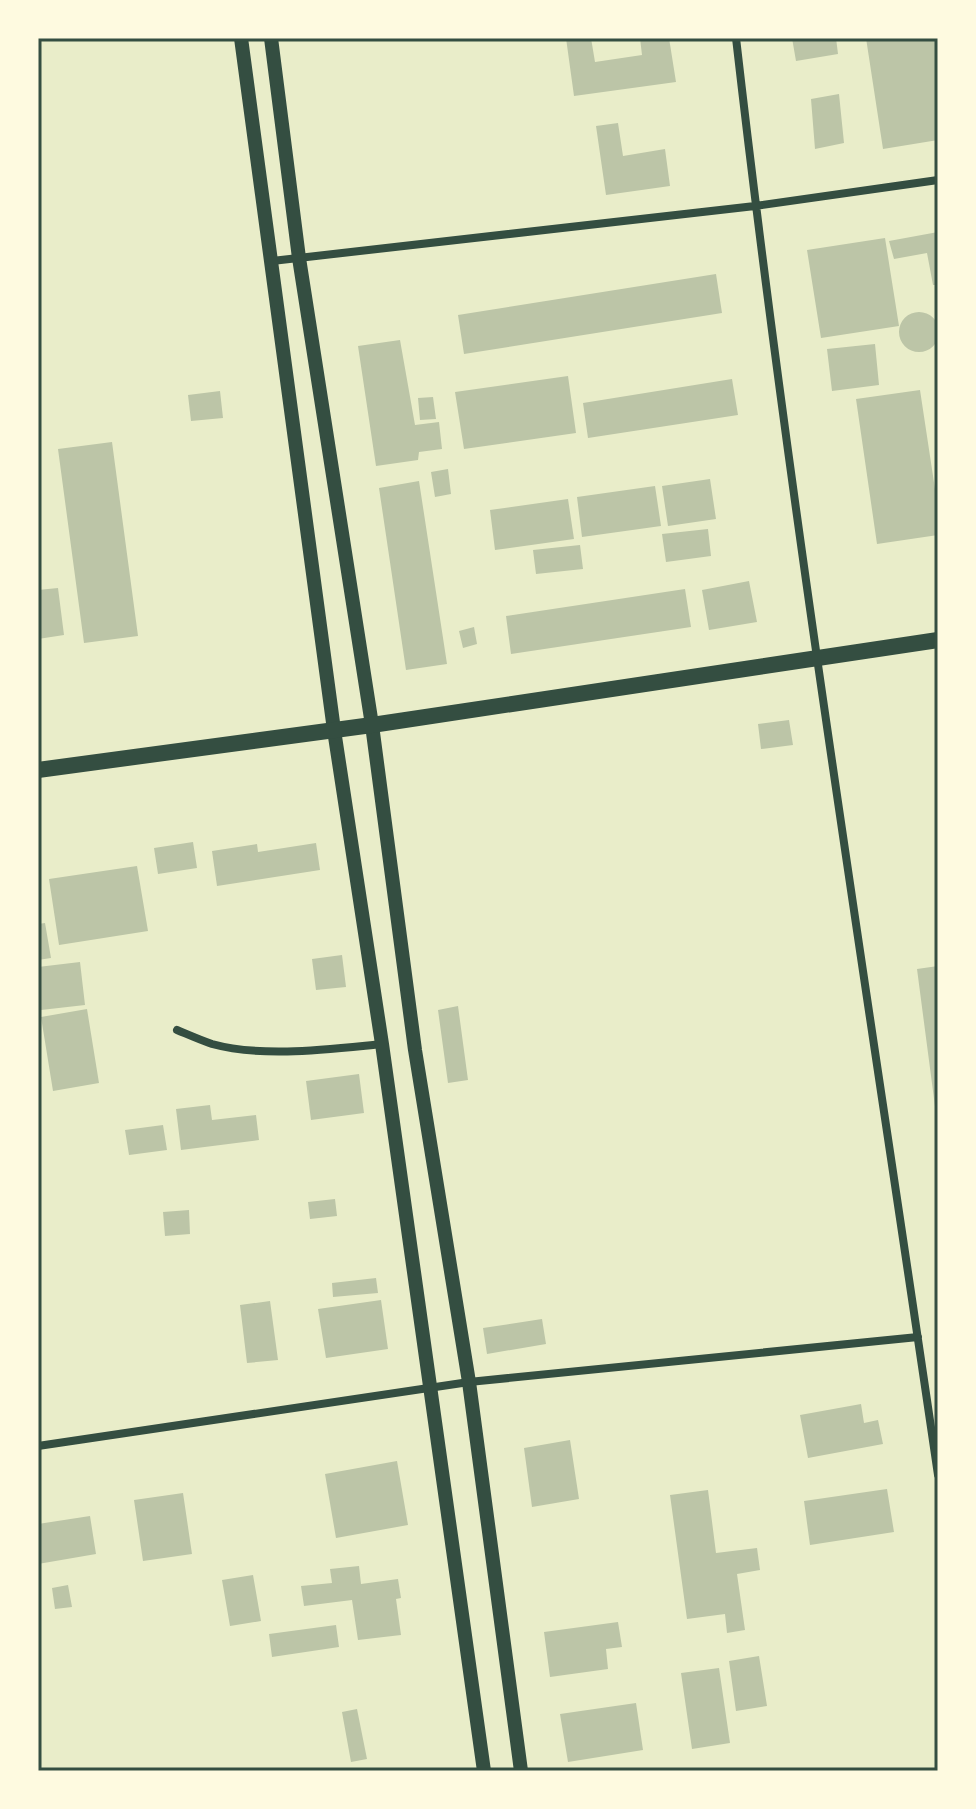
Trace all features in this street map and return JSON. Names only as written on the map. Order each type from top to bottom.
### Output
[{"type":"main road","points":[[38,770],[372,725],[938,640]]},
{"type":"street","points":[[241,38],[334,730],[382,1044],[484,1771]]},
{"type":"street","points":[[271,38],[299,258],[372,725],[415,1050],[469,1382],[521,1771]]},
{"type":"street","points":[[736,38],[755,206],[817,659],[938,1475]]},
{"type":"street","points":[[272,261],[755,206],[938,180]]},
{"type":"street","points":[[177,1030],[214,1044],[257,1049],[322,1049],[382,1044]]},
{"type":"street","points":[[38,1446],[469,1382],[918,1337]]},
{"type":"building","points":[[566,38],[591,38],[595,62],[642,55],[640,38],[669,38],[676,82],[574,96]]},
{"type":"building","points":[[792,38],[836,38],[838,54],[796,61]]},
{"type":"building","points":[[866,38],[938,38],[938,140],[883,149]]},
{"type":"building","points":[[839,94],[844,143],[815,149],[811,99]]},
{"type":"building","points":[[618,123],[623,156],[665,149],[670,186],[606,195],[596,126]]},
{"type":"building","points":[[938,232],[938,285],[933,285],[927,253],[894,259],[889,241]]},
{"type":"building","points":[[885,238],[899,326],[821,338],[807,250]]},
{"type":"building","points":[[716,274],[722,313],[464,354],[458,315]]},
{"type":"building","points":[[919,312],[933,318],[939,332],[933,346],[919,352],[905,346],[899,332],[905,318]]},
{"type":"building","points":[[400,340],[415,425],[439,422],[442,449],[419,452],[418,460],[376,466],[358,346]]},
{"type":"building","points":[[875,344],[879,385],[832,391],[827,349]]},
{"type":"building","points":[[568,376],[576,433],[464,449],[455,392]]},
{"type":"building","points":[[732,379],[738,415],[588,438],[583,403]]},
{"type":"building","points":[[920,390],[938,509],[938,535],[877,544],[856,399]]},
{"type":"building","points":[[220,391],[223,418],[191,421],[188,395]]},
{"type":"building","points":[[433,397],[436,419],[420,420],[418,398]]},
{"type":"building","points":[[112,442],[138,636],[84,643],[58,449]]},
{"type":"building","points":[[448,469],[451,494],[435,497],[431,472]]},
{"type":"building","points":[[710,479],[716,519],[668,526],[662,486]]},
{"type":"building","points":[[419,481],[447,664],[406,670],[379,488]]},
{"type":"building","points":[[655,486],[661,526],[582,537],[577,497]]},
{"type":"building","points":[[568,499],[574,539],[495,550],[490,510]]},
{"type":"building","points":[[708,529],[711,556],[666,562],[662,534]]},
{"type":"building","points":[[580,545],[583,569],[536,574],[533,550]]},
{"type":"building","points":[[749,581],[757,622],[709,630],[702,590]]},
{"type":"building","points":[[58,588],[64,635],[38,639],[38,590]]},
{"type":"building","points":[[685,589],[691,627],[511,654],[506,616]]},
{"type":"building","points":[[474,627],[477,644],[463,648],[459,631]]},
{"type":"building","points":[[789,720],[793,745],[761,749],[758,724]]},
{"type":"building","points":[[193,842],[197,868],[158,874],[154,848]]},
{"type":"building","points":[[316,843],[320,870],[217,886],[212,851],[257,844],[258,852]]},
{"type":"building","points":[[137,866],[148,931],[59,945],[49,879]]},
{"type":"building","points":[[45,923],[51,958],[38,960],[38,924]]},
{"type":"building","points":[[342,955],[346,987],[316,990],[312,959]]},
{"type":"building","points":[[80,962],[85,1005],[41,1010],[38,967]]},
{"type":"building","points":[[938,966],[938,1114],[936,1114],[917,969]]},
{"type":"building","points":[[458,1006],[468,1080],[448,1083],[438,1010]]},
{"type":"building","points":[[87,1009],[99,1083],[53,1091],[41,1017]]},
{"type":"building","points":[[359,1074],[364,1113],[311,1120],[306,1081]]},
{"type":"building","points":[[210,1105],[212,1120],[256,1115],[259,1140],[181,1150],[176,1109]]},
{"type":"building","points":[[163,1125],[167,1150],[129,1155],[125,1130]]},
{"type":"building","points":[[335,1199],[337,1216],[310,1219],[308,1202]]},
{"type":"building","points":[[189,1210],[190,1234],[165,1236],[163,1212]]},
{"type":"building","points":[[376,1278],[378,1293],[333,1297],[332,1283]]},
{"type":"building","points":[[381,1300],[388,1349],[326,1358],[318,1309]]},
{"type":"building","points":[[270,1301],[278,1360],[247,1363],[240,1305]]},
{"type":"building","points":[[542,1319],[546,1344],[487,1354],[483,1328]]},
{"type":"building","points":[[861,1404],[864,1423],[878,1420],[883,1444],[808,1458],[800,1415]]},
{"type":"building","points":[[570,1440],[579,1499],[532,1507],[524,1448]]},
{"type":"building","points":[[397,1461],[408,1525],[336,1538],[325,1474]]},
{"type":"building","points":[[887,1489],[894,1532],[810,1545],[804,1501]]},
{"type":"building","points":[[708,1490],[716,1553],[757,1548],[760,1570],[737,1574],[745,1630],[727,1633],[725,1614],[687,1619],[670,1495]]},
{"type":"building","points":[[183,1493],[192,1554],[143,1561],[134,1500]]},
{"type":"building","points":[[90,1516],[96,1554],[38,1564],[38,1524]]},
{"type":"building","points":[[359,1566],[361,1584],[398,1579],[401,1598],[396,1599],[401,1635],[358,1640],[352,1600],[304,1606],[301,1586],[332,1583],[330,1569]]},
{"type":"building","points":[[253,1575],[261,1621],[230,1626],[222,1580]]},
{"type":"building","points":[[68,1585],[72,1607],[55,1609],[52,1588]]},
{"type":"building","points":[[618,1622],[622,1647],[606,1649],[608,1669],[550,1677],[544,1632]]},
{"type":"building","points":[[336,1625],[339,1647],[272,1657],[269,1634]]},
{"type":"building","points":[[759,1656],[767,1706],[736,1711],[729,1661]]},
{"type":"building","points":[[719,1668],[730,1743],[692,1749],[681,1673]]},
{"type":"building","points":[[636,1703],[643,1750],[568,1762],[560,1714]]},
{"type":"building","points":[[357,1709],[367,1759],[351,1762],[342,1712]]}]
